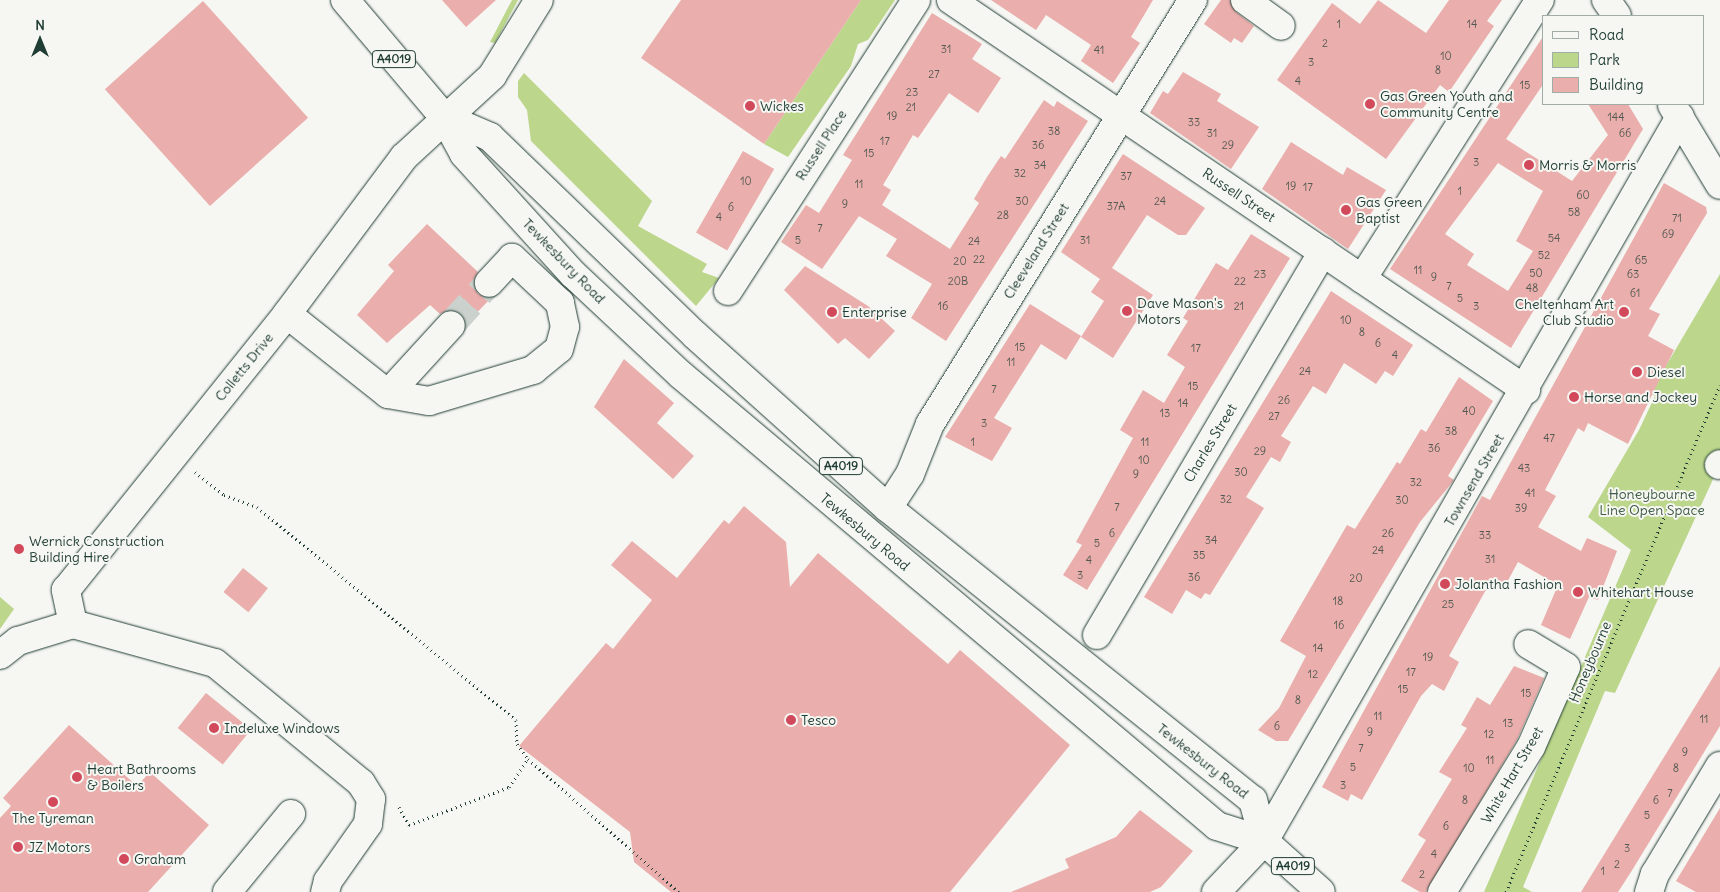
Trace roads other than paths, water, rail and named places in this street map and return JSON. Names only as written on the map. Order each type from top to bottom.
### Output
[{"type":"main road","name":"Tewkesbury Road","points":[[345,0],[444,117],[464,154],[573,274],[681,375],[1217,826],[1264,841]]},
{"type":"main road","name":"Colletts Drive","points":[[73,624],[66,590],[172,455],[287,314],[404,157],[444,117],[492,76],[539,0]]},
{"type":"main road","name":"Russell Place","points":[[728,291],[916,0]]},
{"type":"main road","name":"Russell Street","points":[[951,0],[1526,390]]},
{"type":"main road","name":"Cleeveland Street","points":[[888,508],[910,474],[930,424],[1193,0]]},
{"type":"main road","points":[[1245,0],[1281,26]]},
{"type":"main road","points":[[1362,279],[1540,0]]},
{"type":"main road","points":[[1606,0],[1616,15]]},
{"type":"main road","points":[[1676,110],[1720,185]]},
{"type":"main road","name":"Townsend Street","points":[[1216,892],[1264,841],[1526,390],[1676,110]]},
{"type":"main road","name":"Tewkesbury Road","points":[[444,117],[490,137],[695,335],[888,508],[1253,800],[1264,841]]},
{"type":"main road","name":"Charles Street","points":[[1097,635],[1323,252]]},
{"type":"main road","points":[[287,314],[388,394],[428,401],[454,396],[543,365],[563,339],[560,303],[512,258],[489,283]]},
{"type":"main road","points":[[388,394],[451,325]]},
{"type":"main road","points":[[0,655],[18,641],[73,624],[215,663],[360,783],[371,799],[368,824],[328,881],[325,892]]},
{"type":"main road","name":"White Hart Street","points":[[1442,892],[1531,747],[1566,667],[1528,644]]},
{"type":"main road","points":[[1649,892],[1654,874],[1720,766]]},
{"type":"main road","points":[[227,892],[291,814]]},
{"type":"main road","name":"A4019","points":[[1264,841],[1321,892]]},
{"type":"tunnel","points":[[451,325],[489,283]]},
{"type":"place","name":"Gas Green Youth and Community Centre","points":[[1370,104]]},
{"type":"place","name":"Wickes","points":[[750,106]]},
{"type":"place","name":"Morris & Morris","points":[[1529,165]]},
{"type":"place","name":"Gas Green Baptist","points":[[1346,210]]},
{"type":"place","name":"Dave Mason's Motors","points":[[1127,311]]},
{"type":"place","name":"Enterprise","points":[[832,312]]},
{"type":"place","name":"Cheltenham Art Club Studio","points":[[1624,312]]},
{"type":"place","name":"Diesel","points":[[1637,372]]},
{"type":"place","name":"Horse and Jockey","points":[[1574,397]]},
{"type":"place","name":"Wernick Construction Building Hire","points":[[19,549]]},
{"type":"place","name":"Jolantha Fashion","points":[[1445,584]]},
{"type":"place","name":"Whitehart House","points":[[1578,592]]},
{"type":"place","name":"Tesco","points":[[791,720]]},
{"type":"place","name":"Indeluxe Windows","points":[[214,728]]},
{"type":"place","name":"Heart Bathrooms & Boilers","points":[[77,777]]},
{"type":"place","name":"The Tyreman","points":[[53,802]]},
{"type":"place","name":"JZ Motors","points":[[18,847]]},
{"type":"place","name":"Graham","points":[[124,859]]},
{"type":"park label","name":"Honeybourne Line Open Space","points":[[1652,502]]}]
